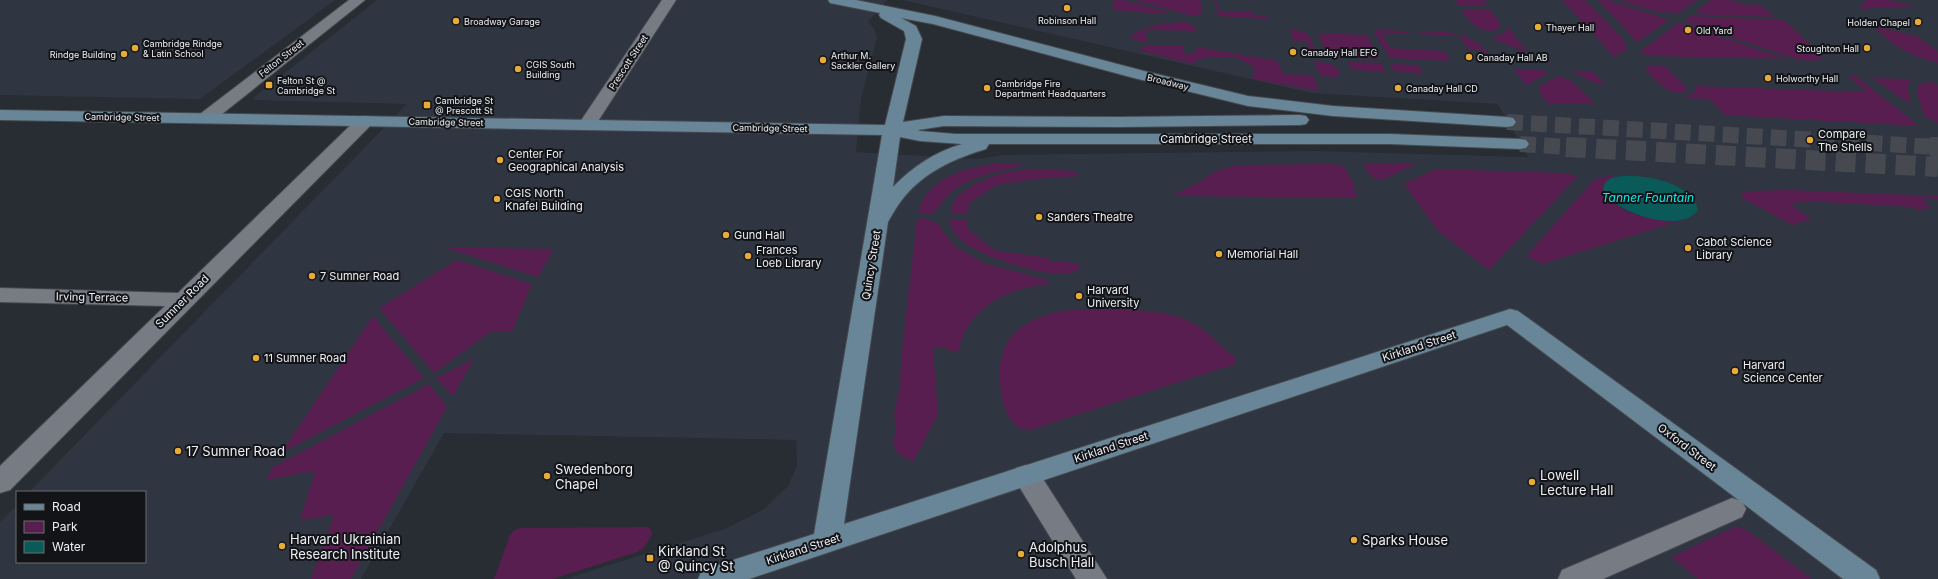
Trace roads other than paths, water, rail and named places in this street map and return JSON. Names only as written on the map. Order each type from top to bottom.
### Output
[{"type":"main road","name":"Broadway","points":[[835,0],[877,9],[911,8],[1248,101],[1332,111],[1507,122]]},
{"type":"main road","name":"Quincy Street","points":[[827,541],[892,130],[914,37],[913,32],[908,26],[877,9]]},
{"type":"main road","name":"Cambridge Street","points":[[0,115],[892,130],[938,138],[1402,139],[1520,144]]},
{"type":"main road","name":"Cambridge Street","points":[[892,130],[913,124],[944,121],[1119,122],[1408,119],[1507,122]]},
{"type":"main road","points":[[877,222],[889,203],[909,181],[923,170],[943,158],[969,148],[989,143],[1038,139]]},
{"type":"main road","name":"Kirkland Street","points":[[713,579],[1510,316]]},
{"type":"main road","name":"Oxford Street","points":[[1510,316],[1865,579]]},
{"type":"street","name":"Felton Street","points":[[206,118],[338,13],[358,0]]},
{"type":"street","name":"Prescott Street","points":[[587,125],[669,0]]},
{"type":"street","name":"Sumner Road","points":[[0,483],[365,121]]},
{"type":"street","name":"Irving Terrace","points":[[0,295],[184,300]]},
{"type":"street","points":[[1026,475],[1092,579]]},
{"type":"street","points":[[1573,579],[1732,510]]},
{"type":"water","name":"Tanner Fountain","points":[[1622,176],[1655,179],[1677,186],[1686,192],[1693,200],[1698,210],[1689,217],[1678,221],[1663,221],[1633,213],[1620,206],[1610,198],[1603,189],[1605,183],[1611,178]]},
{"type":"tunnel","points":[[1507,122],[1938,147],[1930,147]]},
{"type":"tunnel","points":[[1520,144],[1580,148]]},
{"type":"tunnel","points":[[1566,147],[1580,148]]},
{"type":"tunnel","points":[[1580,148],[1938,167]]},
{"type":"place","name":"Robinson Hall","points":[[1067,8]]},
{"type":"place","name":"Broadway Garage","points":[[456,21]]},
{"type":"place","name":"Holden Chapel","points":[[1918,22]]},
{"type":"place","name":"Thayer Hall","points":[[1538,27]]},
{"type":"place","name":"Old Yard","points":[[1688,30]]},
{"type":"place","name":"Cambridge Rindge & Latin School","points":[[135,48]]},
{"type":"place","name":"Stoughton Hall","points":[[1867,48]]},
{"type":"place","name":"Canaday Hall EFG","points":[[1293,52]]},
{"type":"place","name":"Rindge Building","points":[[124,54]]},
{"type":"place","name":"Canaday Hall AB","points":[[1469,57]]},
{"type":"place","name":"Arthur M. Sackler Gallery","points":[[823,60]]},
{"type":"place","name":"CGIS South Building","points":[[518,69]]},
{"type":"place","name":"Holworthy Hall","points":[[1768,78]]},
{"type":"place","name":"Felton St @ Cambridge St","points":[[269,85]]},
{"type":"place","name":"Cambridge Fire Department Headquarters","points":[[987,88]]},
{"type":"place","name":"Canaday Hall CD","points":[[1398,88]]},
{"type":"place","name":"Cambridge St @ Prescott St","points":[[427,105]]},
{"type":"place","name":"Compare The Shells","points":[[1810,140]]},
{"type":"place","name":"Center For Geographical Analysis","points":[[500,160]]},
{"type":"place","name":"CGIS North Knafel Building","points":[[497,199]]},
{"type":"place","name":"Sanders Theatre","points":[[1039,217]]},
{"type":"place","name":"Gund Hall","points":[[726,235]]},
{"type":"place","name":"Cabot Science Library","points":[[1688,248]]},
{"type":"place","name":"Memorial Hall","points":[[1219,254]]},
{"type":"place","name":"Frances Loeb Library","points":[[748,256]]},
{"type":"place","name":"7 Sumner Road","points":[[312,276]]},
{"type":"place","name":"Harvard University","points":[[1079,296]]},
{"type":"place","name":"11 Sumner Road","points":[[256,358]]},
{"type":"place","name":"Harvard Science Center","points":[[1735,371]]},
{"type":"place","name":"17 Sumner Road","points":[[178,451]]},
{"type":"place","name":"Swedenborg Chapel","points":[[547,476]]},
{"type":"place","name":"Lowell Lecture Hall","points":[[1532,482]]},
{"type":"place","name":"Sparks House","points":[[1354,540]]},
{"type":"place","name":"Harvard Ukrainian Research Institute","points":[[282,546]]},
{"type":"place","name":"Adolphus Busch Hall","points":[[1021,554]]},
{"type":"place","name":"Kirkland St @ Quincy St","points":[[650,558]]}]
